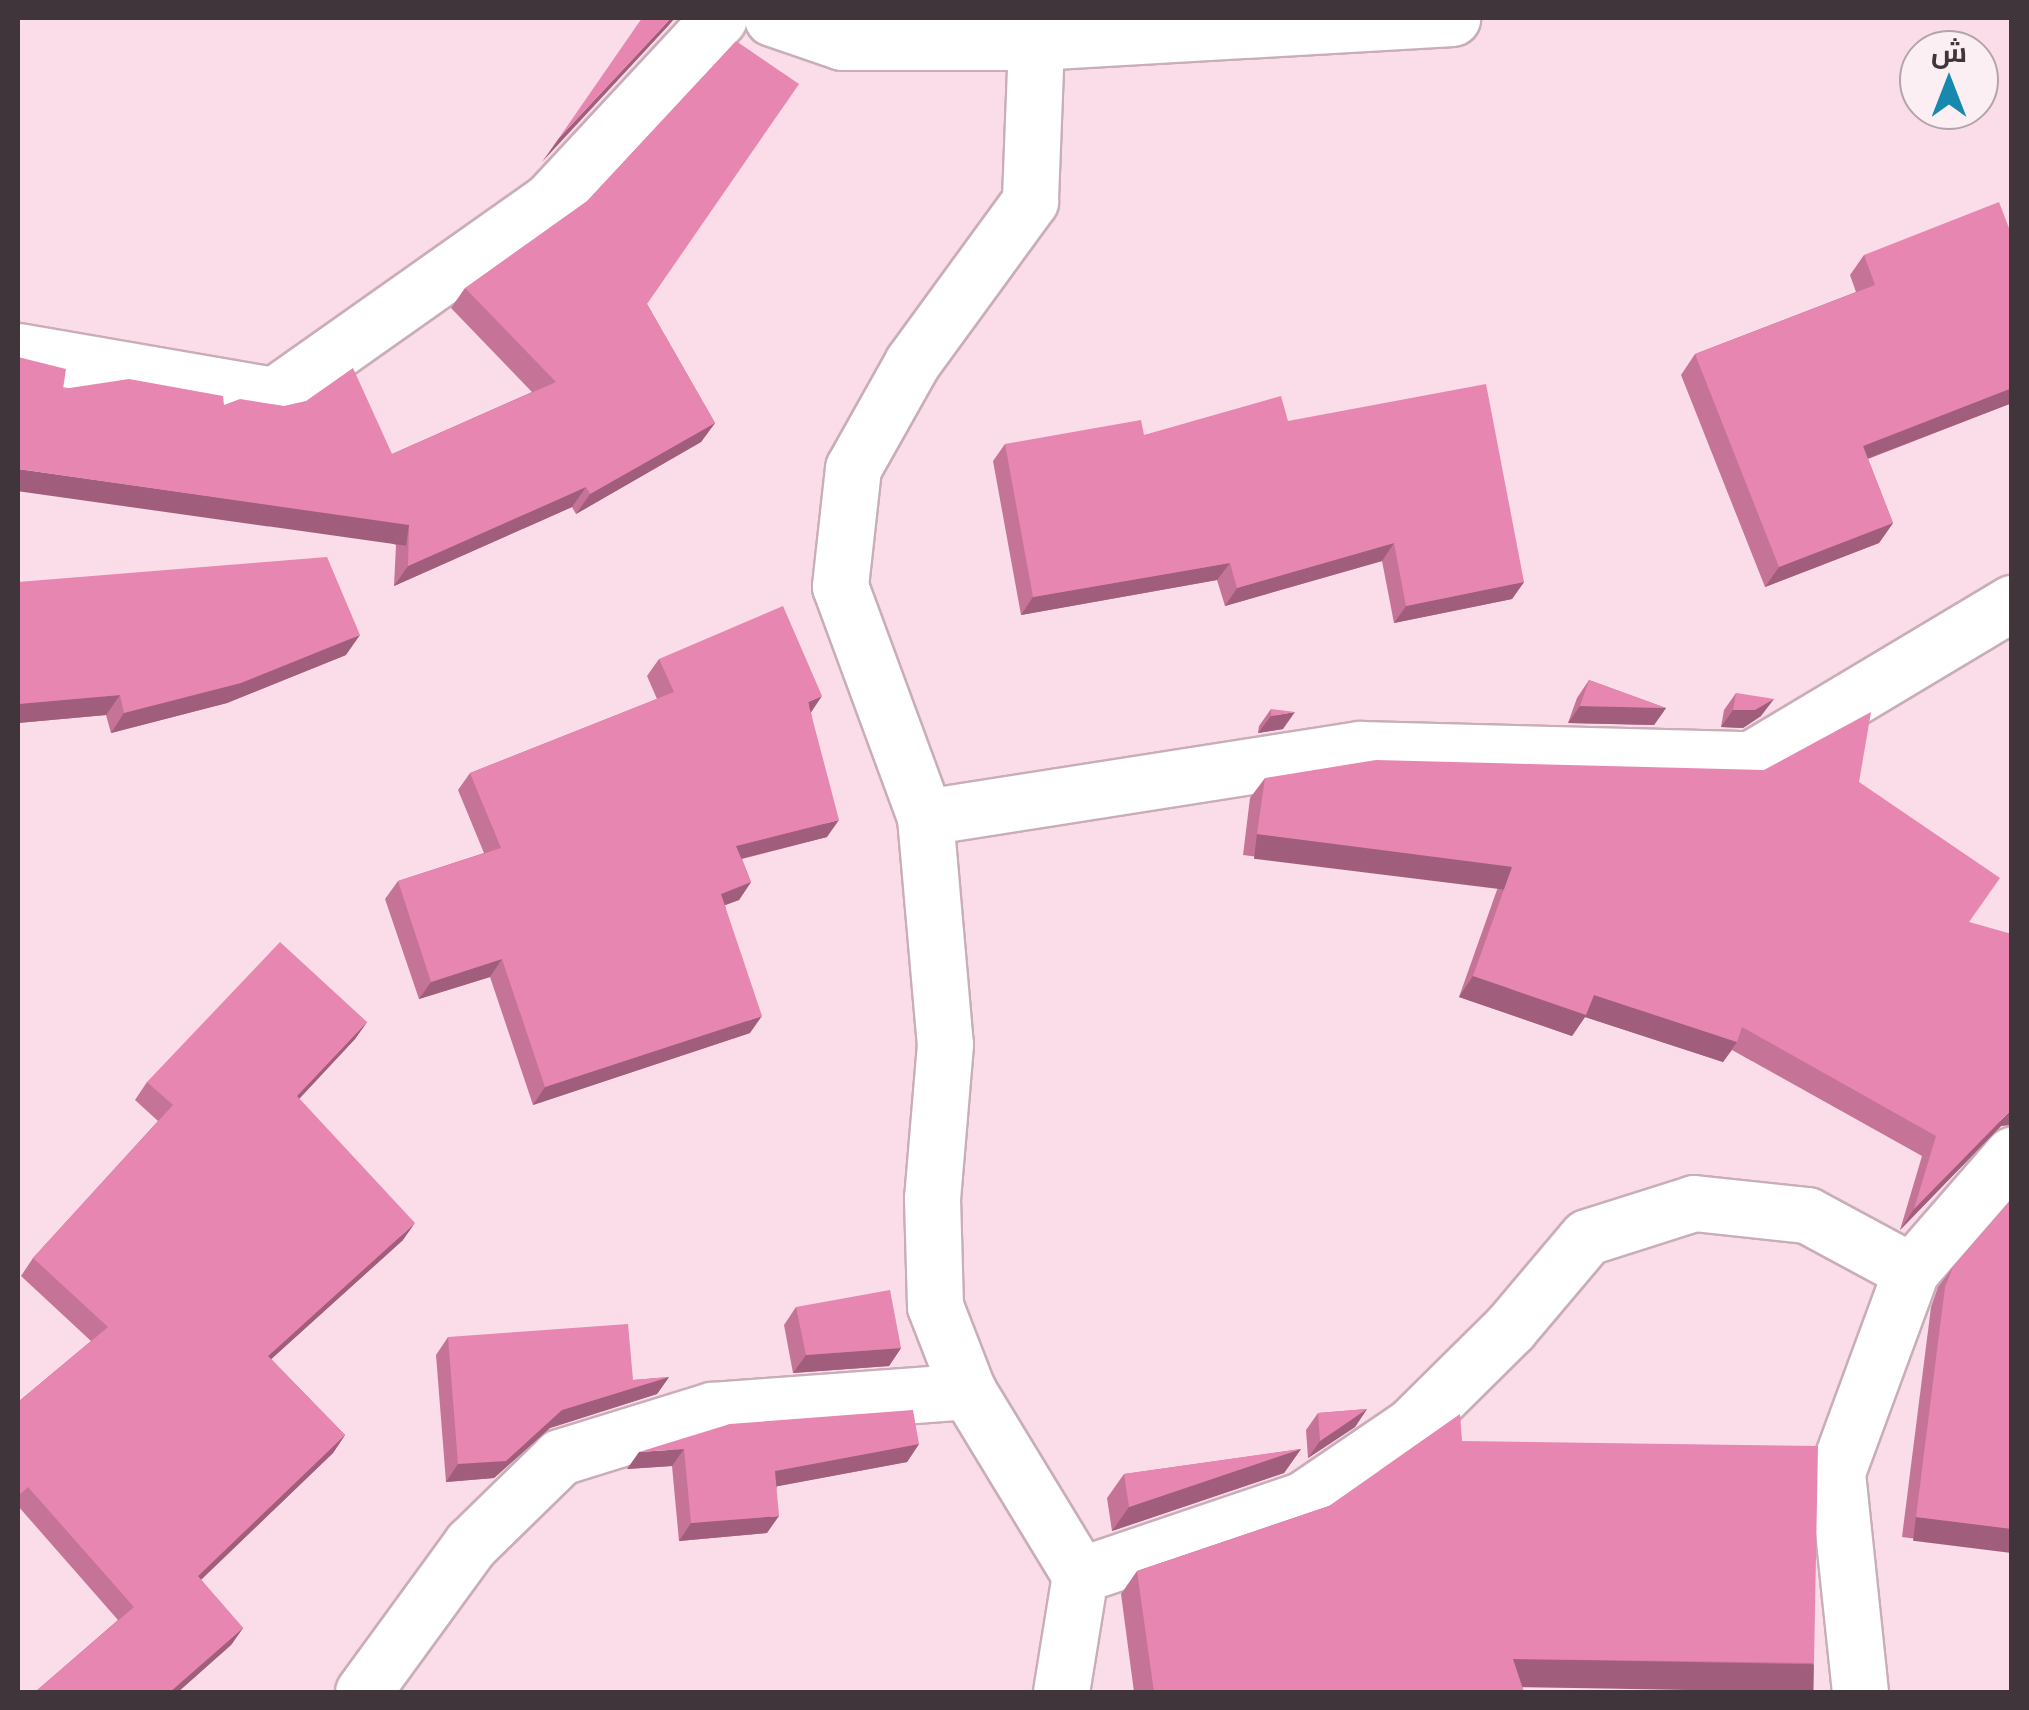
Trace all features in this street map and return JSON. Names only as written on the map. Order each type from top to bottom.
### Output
[{"type":"street","points":[[18,351],[274,395],[550,200],[720,18]]},
{"type":"street","points":[[772,18],[842,42],[1036,42],[1452,18]]},
{"type":"street","points":[[1036,42],[1030,201],[912,363],[853,468],[840,586],[926,817],[945,1044],[932,1198],[935,1306],[968,1391],[1080,1575],[1062,1692]]},
{"type":"street","points":[[926,817],[1360,749],[1751,759],[2012,603]]},
{"type":"street","points":[[1860,1692],[1837,1472],[1911,1270],[2012,1155]]},
{"type":"street","points":[[1080,1575],[1302,1500],[1412,1426],[1510,1328],[1587,1236],[1694,1203],[1806,1215],[1911,1270]]},
{"type":"street","points":[[362,1692],[471,1544],[560,1456],[712,1410],[968,1391]]},
{"type":"building","points":[[642,18],[671,18],[559,138]]},
{"type":"building","points":[[736,41],[799,84],[647,304],[715,423],[590,494],[586,487],[408,566],[409,525],[18,469],[18,357],[66,369],[63,389],[129,379],[223,396],[224,405],[240,399],[284,406],[306,401],[353,368],[392,454],[556,382],[465,288],[587,201]]},
{"type":"building","points":[[1999,202],[2012,236],[2012,388],[1863,446],[1893,523],[1779,567],[1695,354],[1875,285],[1864,255]]},
{"type":"building","points":[[1486,384],[1524,582],[1406,606],[1394,543],[1237,588],[1230,563],[1033,597],[1005,444],[1141,420],[1144,435],[1281,396],[1288,421]]},
{"type":"building","points":[[327,557],[360,635],[241,683],[124,713],[120,695],[18,704],[18,582]]},
{"type":"building","points":[[783,606],[822,696],[808,702],[839,820],[736,846],[751,882],[721,894],[762,1016],[545,1087],[502,959],[431,982],[398,881],[501,848],[470,773],[674,692],[659,659]]},
{"type":"building","points":[[1589,680],[1666,708],[1580,706]]},
{"type":"building","points":[[1736,693],[1774,699],[1755,710],[1733,710]]},
{"type":"building","points":[[1271,709],[1295,712],[1271,716]]},
{"type":"building","points":[[1871,712],[1859,782],[2000,878],[1969,922],[2012,934],[2012,1109],[1914,1209],[1936,1136],[1742,1027],[1737,1042],[1594,995],[1586,1015],[1473,976],[1512,867],[1257,834],[1265,778],[1376,760],[1764,770]]},
{"type":"building","points":[[280,942],[367,1022],[297,1096],[415,1223],[268,1356],[345,1435],[198,1576],[243,1628],[170,1692],[35,1692],[134,1607],[28,1487],[18,1496],[18,1402],[108,1327],[33,1258],[173,1105],[147,1082]]},
{"type":"building","points":[[2012,1199],[2012,1529],[1916,1517],[1945,1287],[1953,1267]]},
{"type":"building","points":[[890,1290],[901,1348],[806,1355],[796,1307]]},
{"type":"building","points":[[628,1324],[633,1380],[669,1377],[562,1410],[506,1461],[458,1464],[448,1337]]},
{"type":"building","points":[[1367,1409],[1320,1441],[1318,1413]]},
{"type":"building","points":[[913,1410],[919,1444],[775,1471],[779,1516],[691,1523],[684,1449],[639,1452],[730,1424]]},
{"type":"building","points":[[1460,1414],[1462,1441],[1818,1446],[1814,1663],[1513,1659],[1524,1692],[1154,1692],[1137,1571],[1329,1506]]},
{"type":"building","points":[[1301,1449],[1129,1507],[1124,1474]]}]
